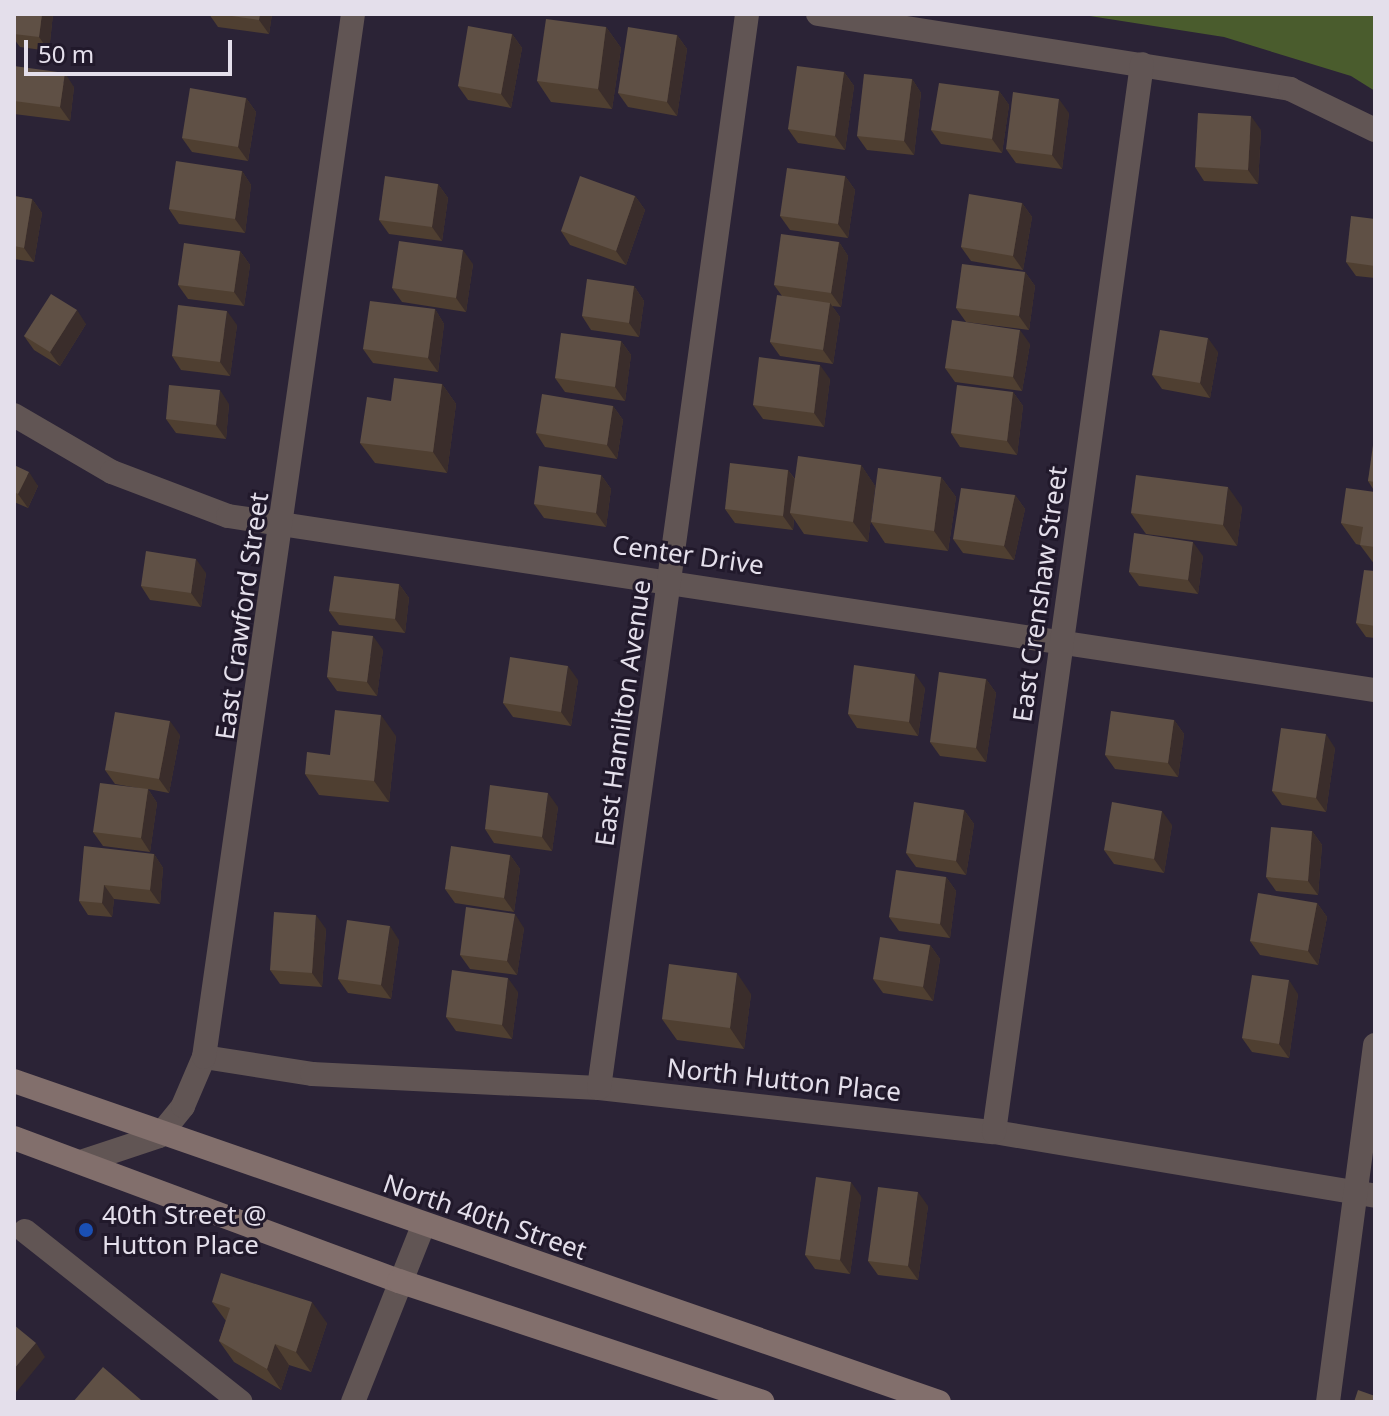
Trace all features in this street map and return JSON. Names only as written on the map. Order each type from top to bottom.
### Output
[{"type":"main road","name":"North 40th Street","points":[[14,1081],[159,1136],[939,1402]]},
{"type":"main road","points":[[14,1138],[84,1161],[399,1281],[762,1402]]},
{"type":"street","name":"East Crawford Street","points":[[159,1136],[204,1057],[284,524],[353,14]]},
{"type":"street","name":"East Hamilton Avenue","points":[[599,1088],[747,14]]},
{"type":"street","points":[[818,14],[1290,89],[1375,130]]},
{"type":"street","name":"East Crenshaw Street","points":[[994,1132],[1142,64]]},
{"type":"street","name":"Center Drive","points":[[14,415],[171,499],[284,524],[1062,638],[1375,690]]},
{"type":"street","points":[[1328,1402],[1365,1194],[1375,1045]]},
{"type":"street","name":"North Hutton Place","points":[[204,1057],[312,1074],[599,1088],[994,1132],[1365,1194]]},
{"type":"street","points":[[84,1161],[159,1136]]},
{"type":"street","points":[[353,1402],[423,1226]]},
{"type":"street","points":[[25,1231],[241,1402]]},
{"type":"green space","points":[[1077,14],[1375,14],[1375,91],[1351,76],[1224,37]]},
{"type":"building","points":[[14,14],[42,14],[39,37],[14,34]]},
{"type":"building","points":[[218,14],[260,14],[259,20]]},
{"type":"building","points":[[546,19],[606,27],[598,89],[537,81]]},
{"type":"building","points":[[468,26],[512,34],[501,94],[458,86]]},
{"type":"building","points":[[628,27],[677,35],[667,102],[618,93]]},
{"type":"building","points":[[14,66],[65,73],[60,107],[14,101]]},
{"type":"building","points":[[797,66],[844,72],[835,136],[788,129]]},
{"type":"building","points":[[864,74],[912,79],[904,141],[857,136]]},
{"type":"building","points":[[939,83],[999,91],[992,139],[931,130]]},
{"type":"building","points":[[190,88],[246,98],[238,147],[182,138]]},
{"type":"building","points":[[1013,92],[1059,99],[1052,155],[1006,149]]},
{"type":"building","points":[[1198,113],[1251,116],[1248,170],[1195,167]]},
{"type":"building","points":[[176,161],[242,171],[235,219],[169,209]]},
{"type":"building","points":[[787,168],[845,176],[838,224],[780,216]]},
{"type":"building","points":[[385,176],[438,184],[432,227],[379,220]]},
{"type":"building","points":[[580,176],[635,196],[616,251],[561,231]]},
{"type":"building","points":[[969,194],[1022,203],[1013,256],[961,247]]},
{"type":"building","points":[[14,196],[32,199],[24,248],[14,246]]},
{"type":"building","points":[[1351,216],[1375,219],[1375,266],[1346,262]]},
{"type":"building","points":[[781,234],[839,242],[831,293],[774,285]]},
{"type":"building","points":[[399,241],[463,250],[456,298],[392,288]]},
{"type":"building","points":[[184,243],[240,251],[234,292],[178,285]]},
{"type":"building","points":[[962,264],[1025,272],[1019,316],[956,308]]},
{"type":"building","points":[[587,279],[634,286],[629,323],[582,316]]},
{"type":"building","points":[[51,294],[77,310],[50,352],[24,336]]},
{"type":"building","points":[[777,295],[830,303],[823,350],[770,342]]},
{"type":"building","points":[[370,301],[435,309],[428,358],[363,349]]},
{"type":"building","points":[[178,305],[227,311],[220,362],[172,356]]},
{"type":"building","points":[[952,320],[1020,330],[1013,377],[945,368]]},
{"type":"building","points":[[1160,330],[1208,338],[1200,383],[1152,375]]},
{"type":"building","points":[[561,333],[621,341],[615,387],[555,378]]},
{"type":"building","points":[[759,357],[820,365],[814,413],[753,405]]},
{"type":"building","points":[[394,378],[442,384],[433,452],[360,443],[367,397],[391,401]]},
{"type":"building","points":[[169,385],[220,390],[216,425],[166,419]]},
{"type":"building","points":[[957,385],[1013,392],[1007,441],[951,433]]},
{"type":"building","points":[[542,394],[613,406],[607,445],[536,433]]},
{"type":"building","points":[[1375,445],[1375,482],[1368,481]]},
{"type":"building","points":[[798,456],[861,465],[853,522],[790,513]]},
{"type":"building","points":[[730,463],[788,470],[783,516],[725,509]]},
{"type":"building","points":[[14,465],[29,472],[18,494],[14,492]]},
{"type":"building","points":[[539,466],[601,475],[596,513],[534,504]]},
{"type":"building","points":[[878,468],[941,477],[934,531],[871,522]]},
{"type":"building","points":[[1136,475],[1228,487],[1223,525],[1131,513]]},
{"type":"building","points":[[961,488],[1015,495],[1004,546],[953,539]]},
{"type":"building","points":[[1346,488],[1375,492],[1375,547],[1360,545],[1363,527],[1341,523]]},
{"type":"building","points":[[1134,533],[1193,542],[1188,580],[1129,572]]},
{"type":"building","points":[[146,551],[196,559],[191,593],[141,586]]},
{"type":"building","points":[[1364,570],[1375,571],[1375,626],[1356,623]]},
{"type":"building","points":[[334,576],[399,584],[395,619],[329,611]]},
{"type":"building","points":[[332,631],[373,636],[367,682],[327,677]]},
{"type":"building","points":[[510,657],[568,666],[561,712],[503,703]]},
{"type":"building","points":[[854,665],[915,674],[909,722],[848,714]]},
{"type":"building","points":[[939,672],[986,679],[976,748],[930,742]]},
{"type":"building","points":[[335,710],[381,715],[374,781],[305,774],[307,752],[330,755]]},
{"type":"building","points":[[1111,711],[1174,720],[1168,763],[1105,755]]},
{"type":"building","points":[[115,712],[170,721],[159,779],[105,770]]},
{"type":"building","points":[[1281,728],[1326,734],[1316,798],[1272,791]]},
{"type":"building","points":[[100,783],[148,789],[141,838],[93,832]]},
{"type":"building","points":[[490,785],[548,793],[542,837],[485,829]]},
{"type":"building","points":[[914,802],[964,810],[956,861],[906,853]]},
{"type":"building","points":[[1112,802],[1162,811],[1154,859],[1104,850]]},
{"type":"building","points":[[1271,827],[1312,831],[1308,881],[1266,877]]},
{"type":"building","points":[[84,846],[154,854],[150,890],[104,885],[102,903],[79,901]]},
{"type":"building","points":[[451,846],[510,855],[504,898],[445,889]]},
{"type":"building","points":[[896,870],[946,877],[940,924],[889,917]]},
{"type":"building","points":[[1258,893],[1317,903],[1308,951],[1250,941]]},
{"type":"building","points":[[466,907],[515,914],[507,961],[460,955]]},
{"type":"building","points":[[274,912],[316,915],[312,973],[270,970]]},
{"type":"building","points":[[347,920],[390,926],[381,985],[338,979]]},
{"type":"building","points":[[880,937],[930,945],[923,987],[873,979]]},
{"type":"building","points":[[669,964],[737,973],[730,1028],[662,1019]]},
{"type":"building","points":[[452,970],[508,978],[502,1025],[446,1017]]},
{"type":"building","points":[[1252,975],[1289,980],[1279,1044],[1242,1038]]},
{"type":"building","points":[[816,1177],[851,1182],[840,1260],[805,1255]]},
{"type":"building","points":[[878,1187],[918,1192],[908,1266],[868,1261]]},
{"type":"building","points":[[221,1273],[312,1302],[296,1352],[275,1344],[267,1369],[219,1341],[230,1308],[212,1302]]},
{"type":"building","points":[[14,1325],[36,1343],[14,1369]]},
{"type":"building","points":[[103,1367],[141,1400],[73,1402]]},
{"type":"building","points":[[1358,1390],[1375,1396],[1375,1402],[1354,1402]]},
{"type":"place","name":"40th Street @ Hutton Place","points":[[86,1230]]}]
